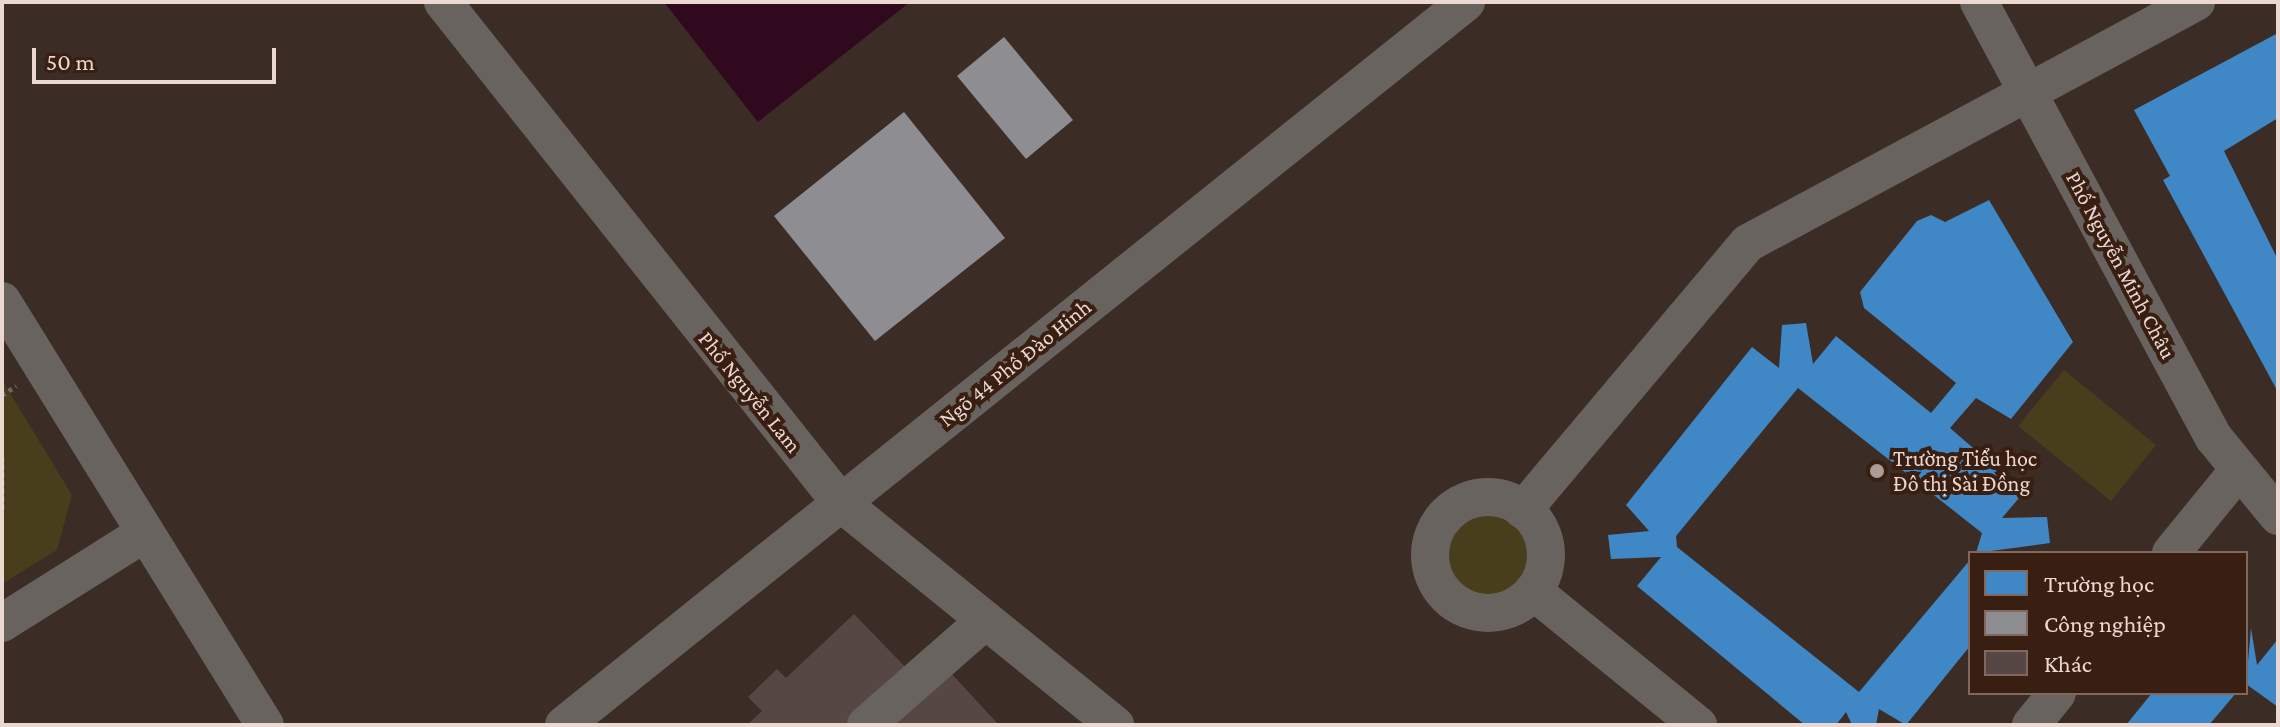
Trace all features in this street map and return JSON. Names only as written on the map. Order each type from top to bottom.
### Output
[{"type":"street","name":"Phố Nguyễn Lam","points":[[443,2],[841,503],[1115,725]]},
{"type":"street","name":"Ngõ 44 Phố Đào Hinh","points":[[564,725],[1466,2]]},
{"type":"street","name":"Phố Nguyễn Minh Châu","points":[[1979,2],[2237,472],[2278,516]]},
{"type":"street","points":[[1523,510],[1748,243],[2196,2]]},
{"type":"street","points":[[2,301],[265,725]]},
{"type":"street","points":[[2173,551],[2237,472]]},
{"type":"street","points":[[1496,498],[1523,510],[1545,548],[1533,591],[1509,608],[1472,610],[1447,596],[1430,562],[1438,525],[1458,505],[1496,498]]},
{"type":"street","points":[[2,623],[145,533]]},
{"type":"street","points":[[1533,591],[1698,725]]},
{"type":"street","points":[[866,725],[986,620]]},
{"type":"street","points":[[2031,725],[2055,695]]},
{"type":"path","points":[[2,457],[2,511]]},
{"type":"shaded area","points":[[664,2],[910,2],[758,122]]},
{"type":"shaded area","points":[[2064,370],[2156,445],[2111,501],[2018,426]]},
{"type":"shaded area","points":[[2,380],[72,495],[57,550],[2,584]]},
{"type":"shaded area","points":[[1488,511],[1505,514],[1519,523],[1528,537],[1531,554],[1528,571],[1519,585],[1505,594],[1488,597],[1471,594],[1457,585],[1448,571],[1445,554],[1448,537],[1457,523],[1471,514]]},
{"type":"building: Trường học","points":[[2278,33],[2278,118],[2224,151],[2278,260],[2278,392],[2163,180],[2170,176],[2134,110]]},
{"type":"building: Trường học","points":[[1989,200],[2073,342],[2011,419],[1976,398],[1950,428],[2024,492],[2002,518],[2047,517],[2050,543],[1977,551],[1982,533],[1798,388],[1676,536],[1677,547],[1859,692],[1968,562],[1968,648],[1906,725],[1879,709],[1876,725],[1852,725],[1846,712],[1836,725],[1805,725],[1637,586],[1661,557],[1611,559],[1608,535],[1649,531],[1626,505],[1752,347],[1779,368],[1782,325],[1806,323],[1813,364],[1836,336],[1931,413],[1956,383],[1864,308],[1860,292],[1917,221],[1931,215],[1945,222]]},
{"type":"building: Trường học","points":[[2251,628],[2257,665],[2278,639],[2278,707],[2248,685]]},
{"type":"building: Trường học","points":[[2150,695],[2234,695],[2209,725],[2126,725]]},
{"type":"building: Công nghiệp","points":[[1004,37],[1073,120],[1026,159],[957,76]]},
{"type":"building: Công nghiệp","points":[[904,112],[1005,238],[875,341],[774,216]]},
{"type":"building: Khác","points":[[854,614],[911,673],[857,725],[747,725],[762,711],[748,697],[777,669],[786,678]]},
{"type":"building: Khác","points":[[950,672],[999,725],[892,725]]},
{"type":"place","name":"Trường Tiểu học Đô thị Sài Đồng","points":[[1877,471]]}]
